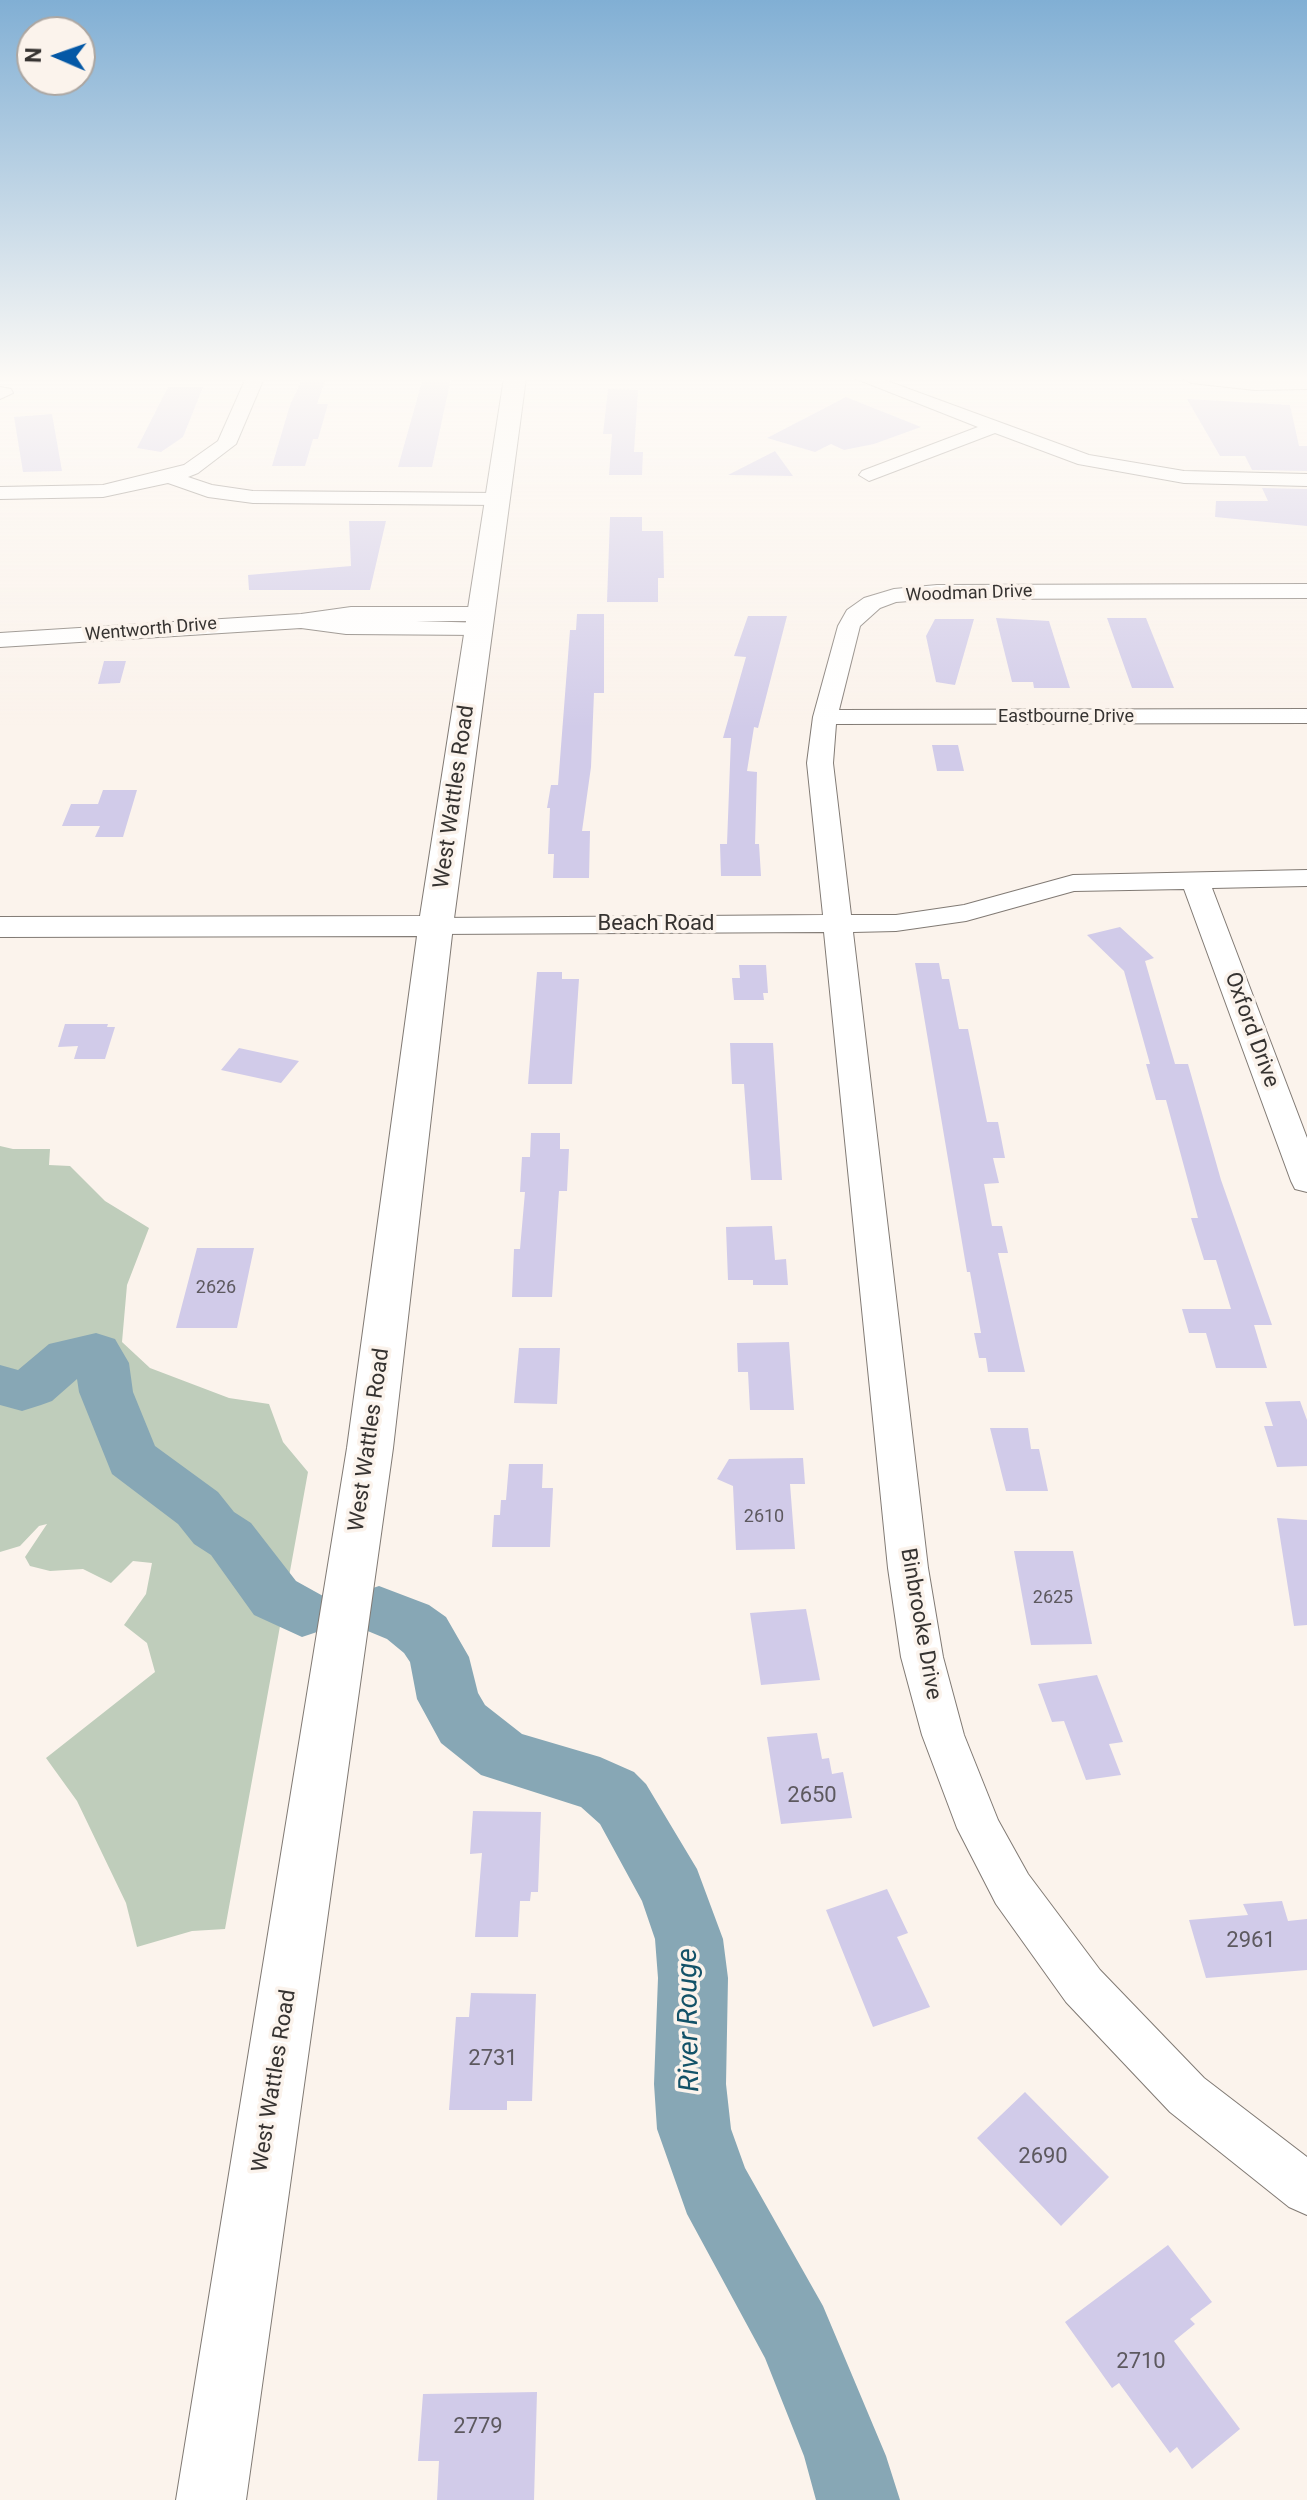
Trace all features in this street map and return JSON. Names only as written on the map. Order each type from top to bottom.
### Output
[{"type":"street","points":[[236,495],[368,495]]},
{"type":"street","name":"West Wattles Road","points":[[211,2500],[370,1448],[436,926],[499,495]]},
{"type":"street","name":"Woodman Drive","points":[[836,924],[820,763],[825,717],[855,615],[872,603],[894,596],[951,592],[1307,591]]},
{"type":"street","name":"Wentworth Drive","points":[[0,640],[301,621],[346,627],[480,621]]},
{"type":"street","name":"Eastbourne Drive","points":[[825,717],[1307,716]]},
{"type":"street","name":"Beach Road","points":[[0,927],[836,924],[941,918],[1073,883],[1194,878],[1307,878]]},
{"type":"street","name":"Oxford Drive","points":[[1194,878],[1307,1181]]},
{"type":"street","name":"Binbrooke Drive","points":[[836,924],[913,1605],[932,1697],[954,1764],[979,1828],[1012,1889],[1083,1986],[1148,2058],[1187,2095],[1307,2189]]},
{"type":"green space","points":[[0,1146],[50,1149],[49,1165],[70,1166],[105,1201],[149,1228],[127,1285],[122,1342],[150,1368],[229,1398],[269,1404],[283,1442],[308,1472],[225,1929],[192,1931],[137,1947],[126,1903],[77,1801],[46,1758],[155,1672],[147,1643],[124,1625],[146,1594],[152,1563],[133,1561],[111,1583],[83,1569],[50,1571],[30,1566],[25,1557],[47,1524],[39,1526],[20,1546],[0,1552]]},
{"type":"building","points":[[1265,495],[1307,495],[1307,526],[1215,517],[1216,501],[1268,501]]},
{"type":"building","points":[[610,517],[642,517],[642,531],[663,531],[664,578],[658,578],[658,602],[607,602]]},
{"type":"building","points":[[349,521],[386,521],[370,590],[249,590],[248,575],[351,566]]},
{"type":"building","points":[[577,614],[604,614],[604,693],[594,693],[591,767],[582,831],[590,831],[589,878],[553,878],[554,854],[548,854],[550,808],[547,808],[551,785],[558,785],[570,630],[576,630]]},
{"type":"building","points":[[748,616],[787,616],[758,728],[754,727],[747,771],[757,772],[755,844],[759,844],[761,876],[721,876],[720,844],[727,844],[731,738],[723,738],[746,657],[734,656]]},
{"type":"building","points":[[996,618],[1049,621],[1070,688],[1034,688],[1033,682],[1012,682]]},
{"type":"building","points":[[1107,618],[1146,618],[1174,688],[1132,688]]},
{"type":"building","points":[[935,619],[974,619],[955,685],[936,682],[926,636]]},
{"type":"building","points":[[104,661],[126,661],[120,683],[98,684]]},
{"type":"building","points":[[932,745],[958,745],[964,771],[937,771]]},
{"type":"building","points":[[103,790],[137,790],[123,837],[95,837],[100,826],[62,826],[71,804],[98,804]]},
{"type":"building","points":[[1120,927],[1154,958],[1145,961],[1175,1064],[1188,1064],[1221,1180],[1272,1325],[1254,1325],[1267,1368],[1216,1368],[1206,1333],[1189,1333],[1182,1309],[1231,1309],[1216,1260],[1204,1260],[1191,1218],[1198,1218],[1166,1100],[1156,1100],[1146,1064],[1150,1064],[1124,971],[1087,935]]},
{"type":"building","points":[[915,963],[939,963],[942,979],[949,979],[959,1029],[968,1029],[987,1122],[998,1122],[1005,1158],[993,1158],[999,1183],[984,1184],[992,1226],[1002,1226],[1008,1253],[998,1253],[1025,1372],[988,1372],[986,1358],[979,1358],[974,1333],[981,1333],[970,1272],[967,1272]]},
{"type":"building","points":[[739,965],[766,965],[768,993],[763,993],[764,1000],[734,1000],[732,978],[740,978]]},
{"type":"building","points":[[537,972],[562,972],[562,979],[579,979],[572,1084],[528,1084]]},
{"type":"building","points":[[65,1024],[108,1024],[107,1027],[115,1027],[105,1059],[74,1059],[78,1046],[58,1047]]},
{"type":"building","points":[[730,1043],[773,1043],[782,1180],[751,1180],[744,1084],[732,1084]]},
{"type":"building","points":[[239,1048],[299,1061],[281,1083],[221,1070]]},
{"type":"building","points":[[531,1133],[560,1133],[560,1149],[569,1149],[567,1191],[559,1191],[552,1297],[512,1297],[514,1249],[520,1249],[525,1192],[520,1192],[522,1157],[530,1157]]},
{"type":"building","points":[[772,1226],[775,1260],[786,1259],[788,1285],[753,1285],[753,1280],[728,1280],[726,1227]]},
{"type":"building","points":[[197,1248],[254,1248],[237,1328],[176,1328]]},
{"type":"building","points":[[789,1342],[794,1410],[750,1410],[748,1372],[738,1372],[737,1343]]},
{"type":"building","points":[[519,1348],[560,1348],[557,1404],[514,1403]]},
{"type":"building","points":[[1300,1401],[1307,1420],[1307,1466],[1277,1467],[1264,1426],[1273,1426],[1265,1402]]},
{"type":"building","points":[[990,1428],[1028,1428],[1031,1449],[1039,1449],[1048,1491],[1006,1491]]},
{"type":"building","points":[[803,1458],[805,1484],[790,1484],[795,1549],[736,1550],[733,1486],[717,1479],[729,1459]]},
{"type":"building","points":[[509,1464],[543,1464],[542,1488],[553,1488],[550,1547],[492,1547],[494,1515],[500,1515],[501,1500],[506,1500]]},
{"type":"building","points":[[1277,1518],[1307,1520],[1307,1625],[1294,1626]]},
{"type":"building","points":[[1014,1551],[1073,1551],[1092,1644],[1031,1645]]},
{"type":"building","points":[[806,1609],[820,1680],[761,1685],[750,1613]]},
{"type":"building","points":[[1097,1675],[1123,1742],[1109,1744],[1121,1775],[1086,1780],[1064,1721],[1052,1722],[1038,1684]]},
{"type":"building","points":[[817,1733],[822,1759],[829,1758],[832,1774],[843,1772],[852,1818],[781,1824],[767,1737]]},
{"type":"building","points":[[473,1811],[541,1812],[538,1892],[531,1892],[530,1901],[520,1901],[518,1937],[475,1937],[482,1853],[470,1854]]},
{"type":"building","points":[[887,1889],[908,1933],[897,1937],[930,2007],[873,2027],[826,1910]]},
{"type":"building","points":[[1282,1901],[1288,1921],[1307,1919],[1307,1970],[1206,1978],[1189,1920],[1248,1915],[1243,1904]]},
{"type":"building","points":[[471,1993],[536,1994],[532,2101],[507,2101],[507,2110],[449,2110],[456,2017],[469,2017]]},
{"type":"building","points":[[1025,2092],[1109,2177],[1061,2226],[977,2138]]},
{"type":"building","points":[[1168,2245],[1212,2302],[1190,2319],[1195,2324],[1174,2341],[1240,2429],[1192,2469],[1177,2447],[1170,2453],[1119,2383],[1112,2388],[1065,2322]]},
{"type":"building","points":[[537,2392],[534,2500],[437,2500],[439,2461],[418,2461],[423,2394]]},
{"type":"waterway","name":"River Rouge","points":[[0,1385],[22,1391],[33,1387],[68,1357],[96,1352],[102,1363],[106,1392],[132,1459],[198,1508],[214,1528],[231,1539],[275,1598],[302,1613]]},
{"type":"waterway","name":"River Rouge","points":[[379,1610],[408,1622],[425,1635],[439,1657],[448,1699],[463,1724],[503,1756],[600,1785],[611,1792],[623,1804],[673,1891],[689,1939],[693,1978],[690,2084],[694,2129],[714,2187],[795,2334],[845,2456],[858,2500]]}]
